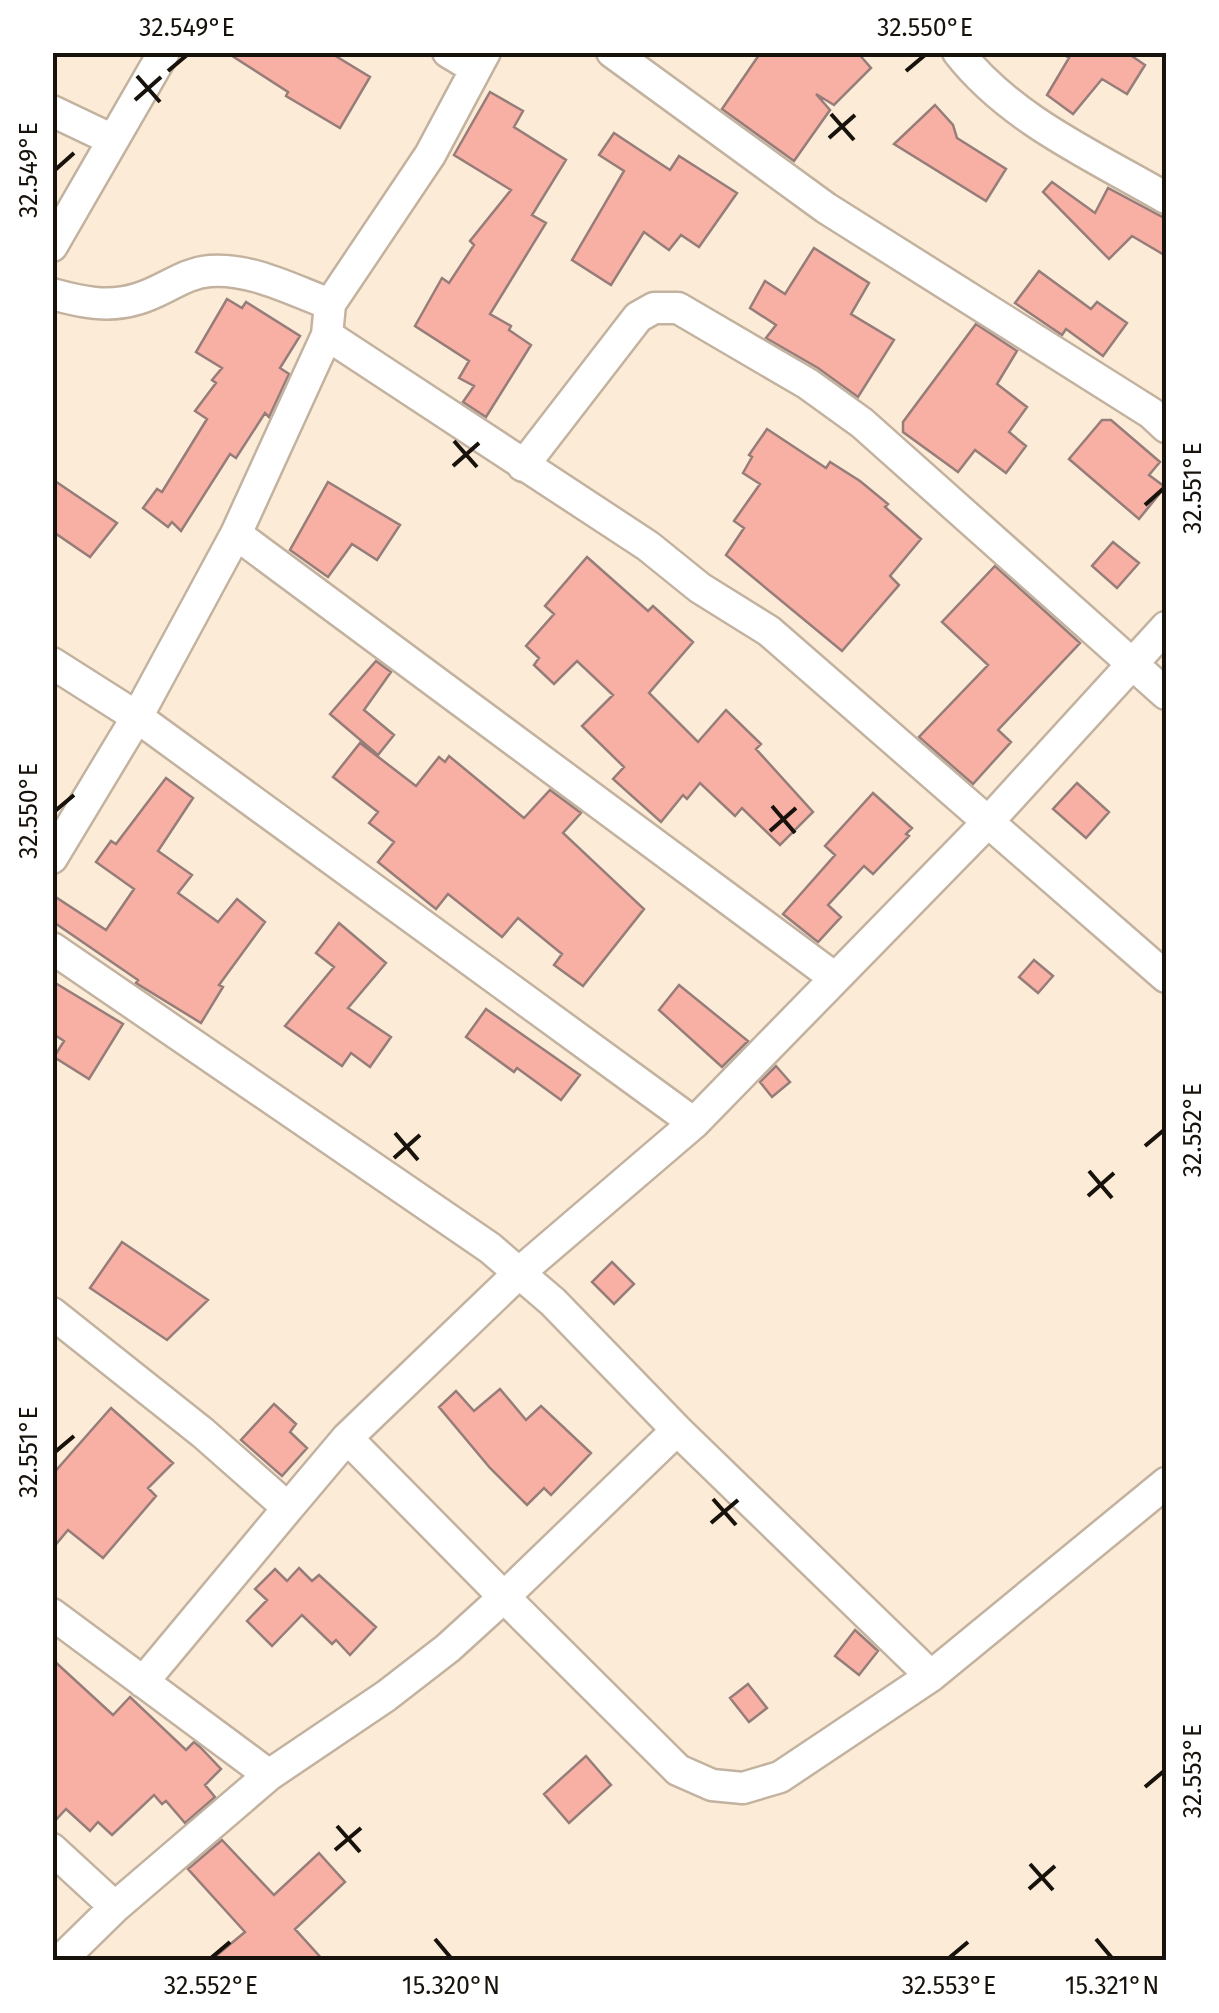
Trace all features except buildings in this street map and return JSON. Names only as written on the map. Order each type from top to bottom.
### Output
[{"type":"street","points":[[52,246],[164,52]]},
{"type":"street","points":[[52,858],[137,717],[236,534],[327,335],[330,304],[430,155],[480,61],[448,52]]},
{"type":"street","points":[[612,52],[826,208],[1166,426]]},
{"type":"street","points":[[958,52],[1027,118],[1166,198]]},
{"type":"street","points":[[52,111],[113,140]]},
{"type":"street","points":[[52,294],[94,305],[138,299],[206,271],[240,270],[330,304]]},
{"type":"street","points":[[522,466],[638,318],[654,308],[678,308],[808,384],[862,423],[1166,694]]},
{"type":"street","points":[[327,335],[648,546],[700,588],[768,632],[1166,977]]},
{"type":"street","points":[[236,534],[835,978]]},
{"type":"street","points":[[143,1682],[347,1438],[520,1272],[694,1123],[986,823],[1166,627]]},
{"type":"street","points":[[52,663],[137,717],[694,1123]]},
{"type":"street","points":[[52,948],[520,1272],[932,1676]]},
{"type":"street","points":[[52,1313],[203,1433],[288,1508]]},
{"type":"street","points":[[61,1960],[115,1906],[269,1775],[386,1696],[448,1648],[677,1430]]},
{"type":"street","points":[[347,1438],[678,1770],[712,1784],[744,1788],[780,1777],[932,1676],[1166,1483]]},
{"type":"street","points":[[52,1614],[269,1775]]},
{"type":"street","points":[[52,1848],[115,1906]]}]
